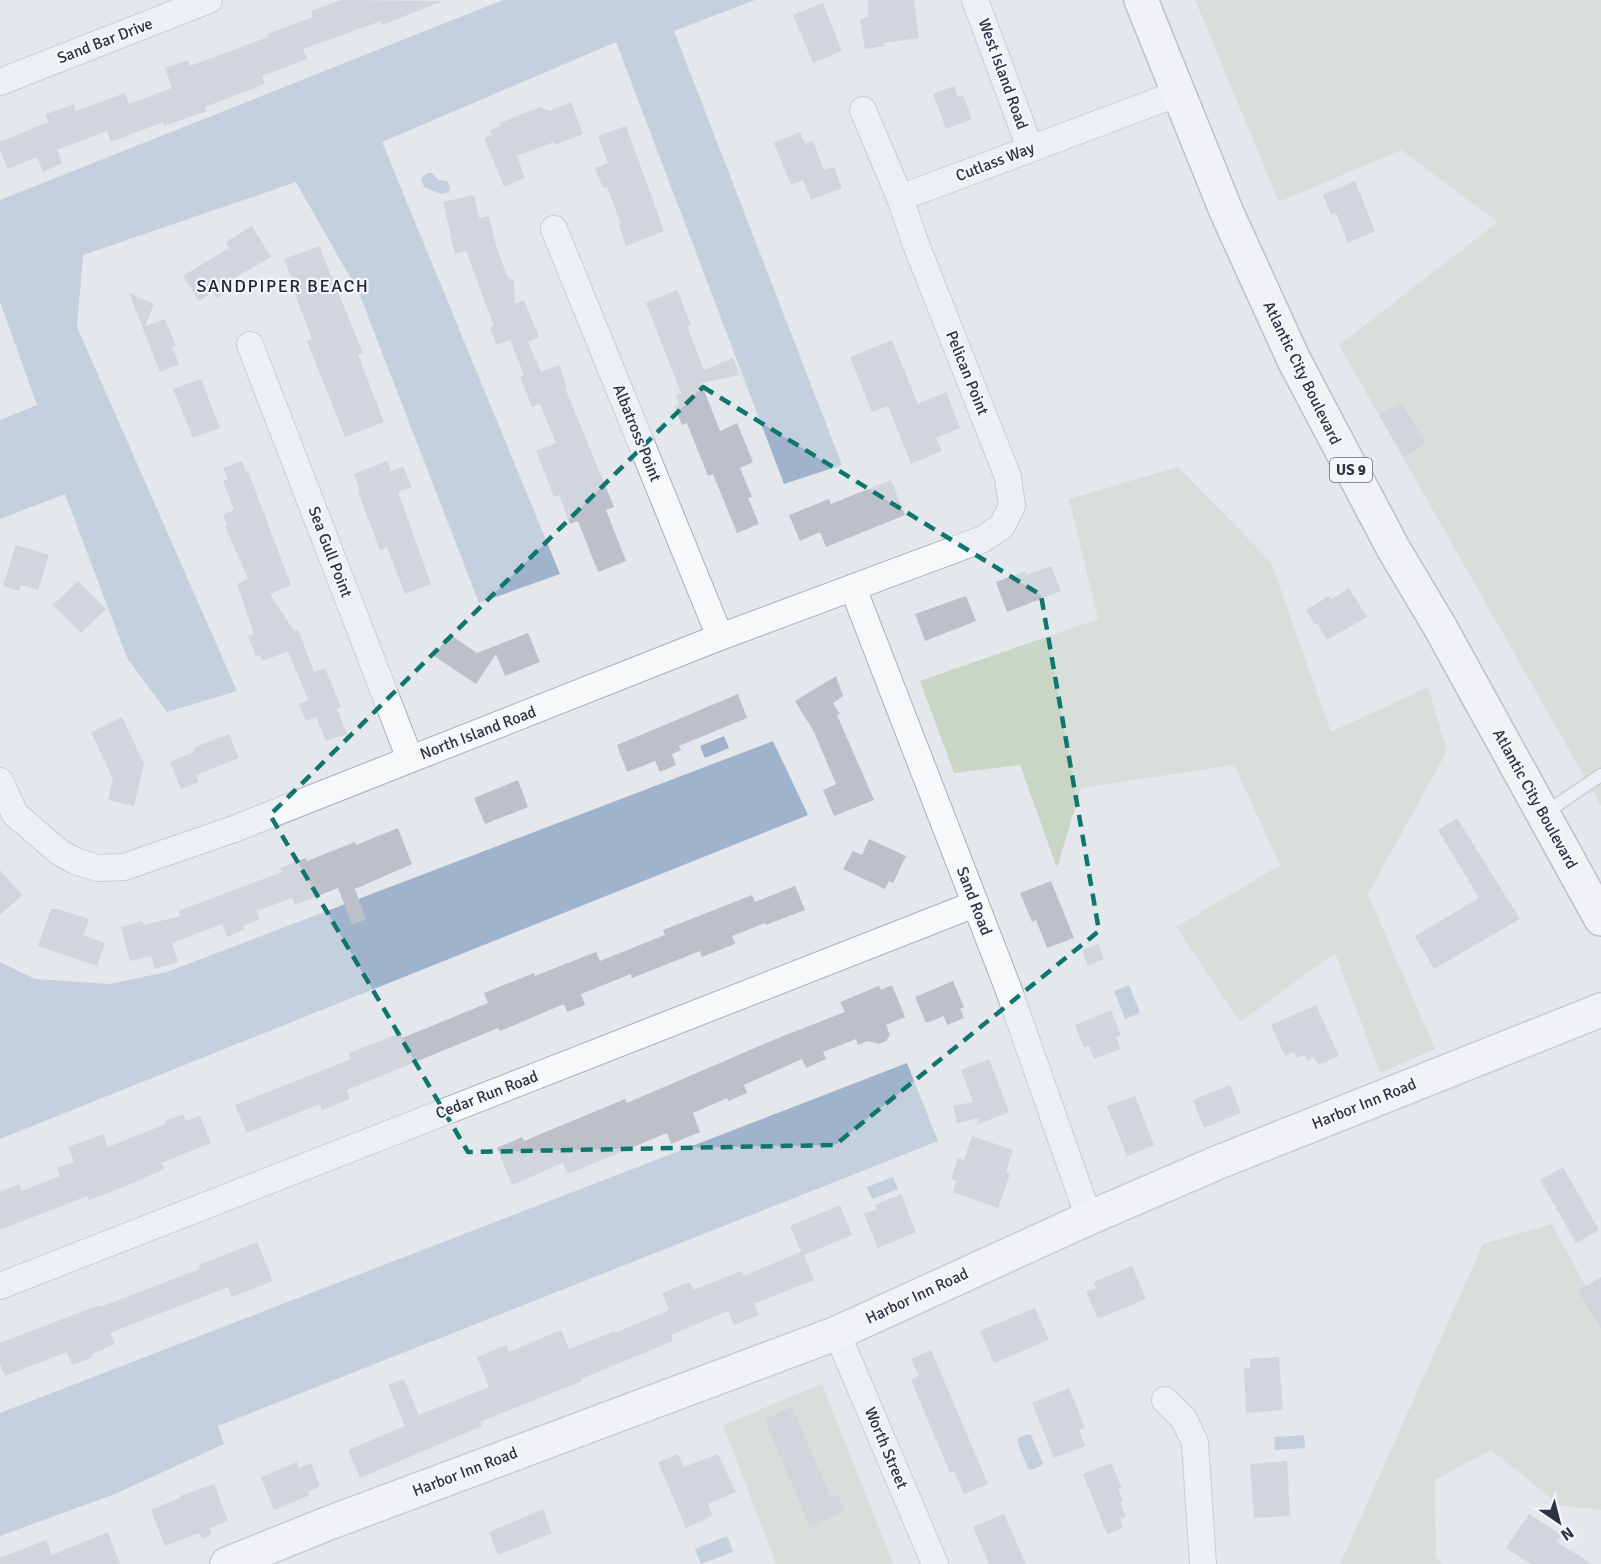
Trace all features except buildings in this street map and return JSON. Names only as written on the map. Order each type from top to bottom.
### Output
[{"type":"main road","name":"Atlantic City Boulevard","points":[[1141,0],[1227,213],[1294,360],[1388,538],[1544,813],[1601,919]]},
{"type":"main road","name":"Harbor Inn Road","points":[[227,1564],[329,1523],[837,1333],[1089,1218],[1219,1162],[1601,1010]]},
{"type":"street","name":"Sand Bar Drive","points":[[0,82],[209,0]]},
{"type":"street","name":"West Island Road","points":[[975,0],[1030,148]]},
{"type":"street","name":"Cutlass Way","points":[[900,198],[1179,93]]},
{"type":"street","points":[[863,110],[900,198]]},
{"type":"street","name":"Pelican Point","points":[[900,198],[915,242],[1008,477],[1012,506],[1002,526],[983,539]]},
{"type":"street","name":"Albatross Point","points":[[554,229],[720,637]]},
{"type":"street","name":"Sea Gull Point","points":[[250,345],[410,759]]},
{"type":"street","name":"North Island Road","points":[[0,781],[15,814],[59,852],[75,861],[97,868],[124,867],[234,829],[720,637],[983,539]]},
{"type":"street","name":"Sand Road","points":[[853,588],[1008,988],[1089,1218]]},
{"type":"street","name":"Cedar Run Road","points":[[0,1286],[975,904]]},
{"type":"street","name":"Worth Street","points":[[837,1333],[935,1564]]},
{"type":"street","points":[[1165,1400],[1184,1419],[1195,1443],[1203,1564]]},
{"type":"lane","points":[[1544,813],[1601,775]]},
{"type":"highlighted area","points":[[703,387],[1041,595],[1099,931],[835,1145],[468,1152],[270,815]]},
{"type":"green space","points":[[1195,0],[1601,0],[1601,806],[1339,345],[1498,222],[1401,150],[1279,202]]},
{"type":"green space","points":[[1178,467],[1271,562],[1331,732],[1428,687],[1447,751],[1368,894],[1435,1049],[1380,1073],[1335,953],[1240,1022],[1176,927],[1280,865],[1234,765],[1081,788],[1057,868],[1020,765],[954,773],[920,681],[1098,619],[1069,499]]},
{"type":"green space","points":[[1552,1224],[1601,1315],[1601,1510],[1559,1505],[1491,1450],[1435,1480],[1436,1557],[1443,1564],[1340,1564],[1483,1244]]},
{"type":"green space","points":[[822,1384],[893,1564],[776,1564],[723,1425]]},
{"type":"water","points":[[503,0],[755,0],[674,31],[842,465],[784,484],[616,42],[382,142],[560,574],[479,603],[359,293],[296,182],[83,255],[77,327],[237,691],[167,712],[127,658],[65,494],[0,519],[0,420],[37,405],[0,302],[0,200]]},
{"type":"water","points":[[432,173],[439,180],[447,181],[450,187],[449,192],[441,194],[424,187],[421,178]]},
{"type":"water","points":[[724,736],[729,748],[705,758],[700,746]]},
{"type":"water","points":[[773,741],[808,815],[0,1139],[0,962],[35,979],[109,984],[167,972]]},
{"type":"water","points":[[1129,985],[1140,1013],[1125,1019],[1114,991]]},
{"type":"water","points":[[907,1063],[938,1141],[218,1426],[224,1444],[115,1494],[0,1536],[0,1413]]},
{"type":"water","points":[[893,1177],[898,1189],[872,1199],[867,1187]]},
{"type":"water","points":[[1029,1434],[1043,1463],[1031,1470],[1028,1469],[1017,1441],[1018,1438]]},
{"type":"water","points":[[1304,1435],[1305,1448],[1275,1450],[1274,1437]]},
{"type":"water","points":[[727,1536],[733,1552],[701,1564],[695,1549]]},
{"type":"district","name":"SANDPIPER BEACH","points":[[283,286]]}]
